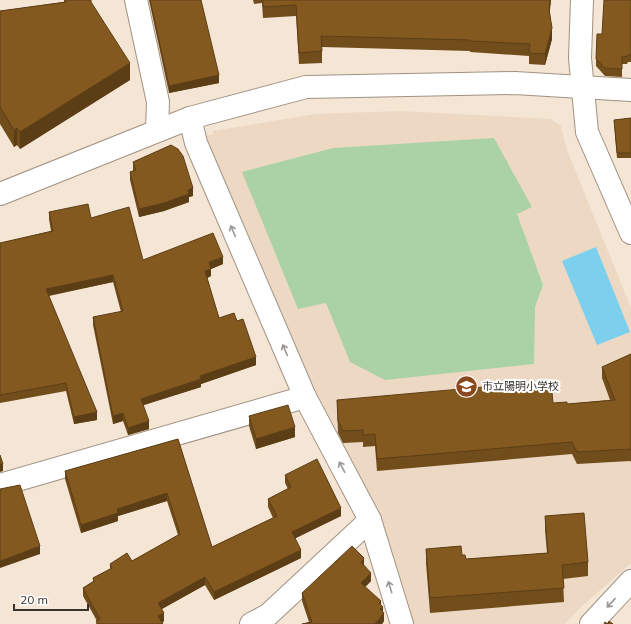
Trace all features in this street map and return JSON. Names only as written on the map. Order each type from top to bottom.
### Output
[{"type":"street","points":[[136,0],[158,102],[157,131]]},
{"type":"street","points":[[582,0],[582,86],[587,132],[631,233]]},
{"type":"street","points":[[0,194],[190,118],[306,87],[515,83],[631,90]]},
{"type":"street","points":[[190,118],[196,143],[305,397],[370,520],[402,624]]},
{"type":"street","points":[[0,485],[305,397]]},
{"type":"street","points":[[251,624],[268,615],[370,520]]},
{"type":"street","points":[[591,624],[631,582]]},
{"type":"shaded area","name":"市立陽明小学校","points":[[400,111],[551,119],[561,126],[567,150],[631,308],[631,563],[580,608],[565,624],[410,624],[289,361],[205,136],[213,134],[213,131],[315,114]]},
{"type":"green space","points":[[494,138],[532,207],[517,214],[543,285],[535,307],[534,364],[385,380],[350,362],[326,303],[298,309],[242,172],[333,148]]},
{"type":"water","points":[[596,247],[630,332],[597,345],[562,261]]},
{"type":"building","points":[[65,0],[91,0],[130,63],[20,132],[17,128],[14,130],[0,107],[0,11],[66,2]]},
{"type":"building","points":[[150,0],[201,0],[219,75],[169,86]]},
{"type":"building","points":[[263,0],[550,0],[549,9],[552,28],[545,54],[529,53],[530,44],[470,40],[321,36],[322,51],[299,53],[296,5],[263,7]]},
{"type":"building","points":[[604,0],[631,0],[631,55],[628,55],[627,57],[622,56],[622,69],[605,68],[596,59],[597,34],[602,34]]},
{"type":"building","points":[[631,118],[631,153],[617,153],[614,120]]},
{"type":"building","points":[[171,145],[178,149],[183,156],[193,188],[188,190],[189,194],[164,203],[139,209],[130,172],[136,170],[133,162]]},
{"type":"building","points":[[88,204],[91,218],[129,207],[143,260],[213,233],[223,257],[209,262],[211,269],[205,271],[219,318],[234,313],[237,321],[243,319],[256,357],[200,376],[201,379],[141,399],[149,421],[128,428],[123,413],[113,416],[93,317],[123,311],[113,275],[46,289],[97,412],[74,417],[66,383],[0,395],[0,243],[53,231],[49,212]]},
{"type":"building","points":[[631,354],[631,450],[577,452],[572,442],[377,459],[375,434],[363,435],[363,430],[343,431],[338,421],[337,400],[551,381],[553,403],[567,402],[567,404],[615,400],[602,367]]},
{"type":"building","points":[[288,405],[295,427],[256,439],[249,416]]},
{"type":"building","points":[[178,439],[212,547],[277,516],[268,499],[291,487],[285,475],[317,459],[341,508],[292,532],[301,550],[214,592],[205,577],[158,603],[164,613],[158,616],[163,624],[98,624],[96,621],[100,619],[83,588],[94,581],[93,578],[112,568],[110,564],[127,553],[132,561],[180,534],[167,493],[117,509],[118,513],[81,525],[65,471]]},
{"type":"building","points":[[0,455],[3,464],[0,465]]},
{"type":"building","points":[[20,485],[40,546],[0,561],[0,489]]},
{"type":"building","points":[[584,513],[588,562],[562,565],[564,588],[430,598],[426,549],[461,546],[462,555],[465,555],[466,559],[548,553],[545,516]]},
{"type":"building","points":[[352,546],[364,558],[361,562],[371,573],[361,583],[381,601],[379,603],[383,607],[380,609],[384,613],[375,624],[302,624],[312,622],[302,593]]},
{"type":"place","name":"市立陽明小学校","points":[[467,386]]}]
